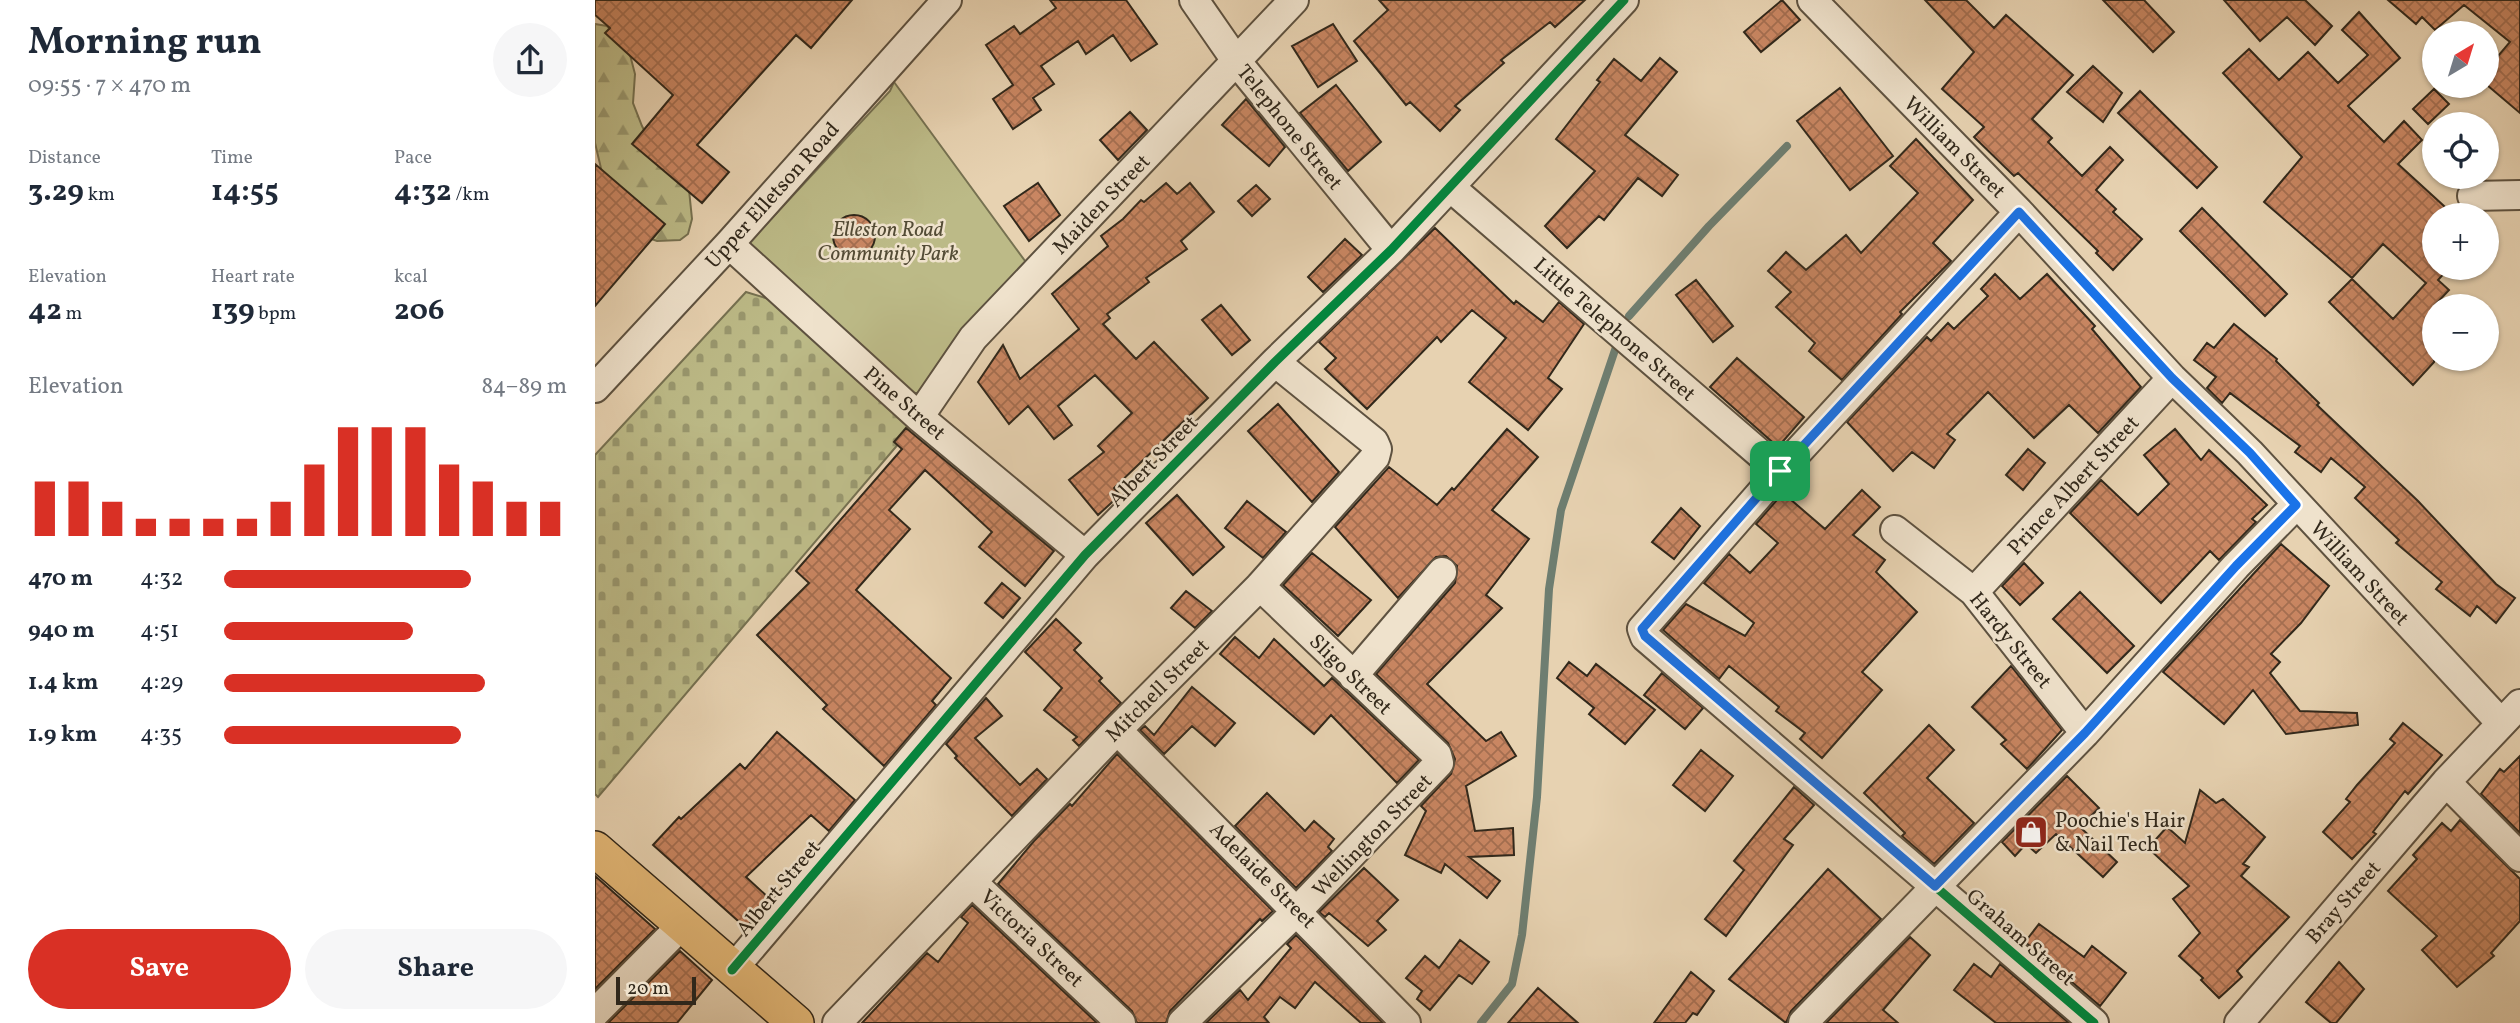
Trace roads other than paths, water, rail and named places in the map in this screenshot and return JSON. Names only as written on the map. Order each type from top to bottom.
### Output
[{"type":"main road","points":[[595,849],[796,1023]]},
{"type":"street","name":"Upper Elletson Road","points":[[595,388],[729,244],[947,0]]},
{"type":"street","name":"Telephone Street","points":[[1194,0],[1237,62],[1391,250]]},
{"type":"street","name":"Maiden Street","points":[[919,417],[973,338],[1294,0]]},
{"type":"street","name":"Albert Street","points":[[732,970],[1085,555],[1275,362],[1391,250],[1624,0]]},
{"type":"street","name":"William Street","points":[[1812,0],[2019,212],[2172,378],[2250,453],[2296,505],[2510,714]]},
{"type":"street","name":"Little Telephone Street","points":[[1450,187],[1780,471]]},
{"type":"street","points":[[2472,196],[2520,195]]},
{"type":"street","points":[[1780,471],[2019,212]]},
{"type":"street","name":"Pine Street","points":[[729,244],[919,417],[1085,555]]},
{"type":"street","name":"Mitchell Street","points":[[837,1023],[1117,730],[1260,586],[1375,457],[1377,449],[1374,442],[1275,362]]},
{"type":"street","name":"Prince Albert Street","points":[[1973,592],[2172,378]]},
{"type":"street","name":"Graham Street","points":[[1780,471],[1642,629],[1645,636],[2094,1023]]},
{"type":"street","points":[[1803,1023],[2085,733],[2236,566],[2296,505]]},
{"type":"street","name":"Hardy Street","points":[[1895,530],[1973,592],[2085,733]]},
{"type":"street","points":[[1353,676],[1442,572]]},
{"type":"street","name":"Sligo Street","points":[[1260,586],[1437,755],[1439,763]]},
{"type":"street","name":"Bray Street","points":[[2239,1023],[2447,782],[2510,714]]},
{"type":"street","name":"Adelaide Street","points":[[1117,730],[1298,910],[1406,1023]]},
{"type":"street","name":"Wellington Street","points":[[1182,1023],[1298,910],[1439,763]]},
{"type":"street","points":[[2447,782],[2520,857]]},
{"type":"street","name":"Victoria Street","points":[[973,883],[1121,1023]]},
{"type":"street","points":[[595,1013],[681,926]]},
{"type":"waterway","points":[[1629,316],[1709,226],[1787,146]]},
{"type":"waterway","points":[[1481,1023],[1512,984],[1522,935],[1537,797],[1549,589],[1561,510],[1616,347]]},
{"type":"place","name":"Poochie's Hair & Nail Tech","points":[[2031,832]]},
{"type":"park label","name":"Elleston Road Community Park","points":[[888,241]]}]
